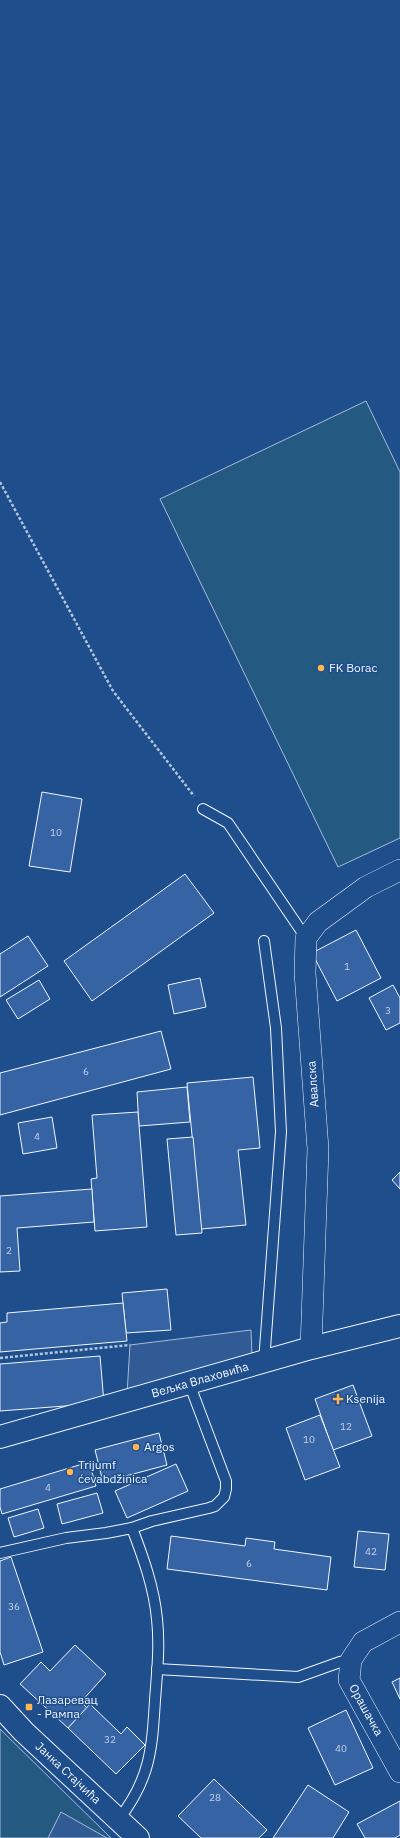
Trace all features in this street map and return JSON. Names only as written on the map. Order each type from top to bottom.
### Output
[{"type":"street","points":[[306,938],[318,922],[366,887],[400,870]]},
{"type":"street","name":"Авалска","points":[[306,938],[304,973],[318,1149],[311,1348]]},
{"type":"street","name":"Вељка Влаховића","points":[[0,1437],[311,1348],[400,1326]]},
{"type":"street","points":[[0,1423],[32,1429]]},
{"type":"street","name":"Орашачка","points":[[400,1622],[363,1642],[351,1660],[349,1680],[400,1772]]},
{"type":"street","name":"Јанка Стајчића","points":[[0,1706],[24,1732],[138,1838]]},
{"type":"lane","points":[[203,809],[228,823],[306,938]]},
{"type":"lane","points":[[264,941],[276,1028],[281,1132],[264,1362]]},
{"type":"lane","points":[[0,1553],[66,1538],[132,1528],[152,1521],[215,1506],[224,1497],[226,1481],[189,1383]]},
{"type":"lane","points":[[119,1820],[130,1804],[146,1772],[153,1739],[157,1669],[157,1618],[153,1593],[148,1572],[132,1528]]},
{"type":"lane","points":[[157,1669],[298,1677],[316,1672],[334,1664],[351,1660]]},
{"type":"path","points":[[0,482],[113,691],[203,809]]},
{"type":"path","points":[[0,1358],[130,1345]]},
{"type":"shaded area","name":"FK Borac","points":[[366,401],[400,472],[400,838],[338,867],[160,499]]},
{"type":"shaded area","points":[[251,1330],[252,1357],[127,1394],[130,1345]]},
{"type":"shaded area","points":[[0,1729],[111,1838],[0,1838]]},
{"type":"shaded area","points":[[61,1812],[107,1838],[48,1838]]},
{"type":"building","points":[[42,792],[82,799],[70,872],[29,866]]},
{"type":"building","points":[[185,874],[214,913],[92,1001],[64,961]]},
{"type":"building","points":[[356,930],[381,978],[337,1001],[312,953]]},
{"type":"building","points":[[28,936],[48,966],[0,997],[0,954]]},
{"type":"building","points":[[200,978],[206,1007],[174,1014],[168,985]]},
{"type":"building","points":[[39,980],[50,999],[18,1019],[6,1000]]},
{"type":"building","points":[[393,985],[400,998],[400,1023],[386,1030],[369,998]]},
{"type":"building","points":[[161,1031],[171,1069],[0,1115],[0,1073]]},
{"type":"building","points":[[253,1077],[260,1148],[238,1150],[246,1225],[201,1229],[187,1083]]},
{"type":"building","points":[[187,1087],[190,1122],[139,1126],[137,1092]]},
{"type":"building","points":[[138,1112],[147,1227],[95,1231],[91,1179],[97,1178],[92,1115]]},
{"type":"building","points":[[52,1117],[57,1148],[23,1154],[18,1123]]},
{"type":"building","points":[[193,1137],[202,1233],[176,1235],[167,1139]]},
{"type":"building","points":[[400,1172],[400,1189],[392,1180]]},
{"type":"building","points":[[92,1189],[94,1222],[17,1228],[20,1271],[0,1272],[0,1196]]},
{"type":"building","points":[[167,1289],[171,1330],[126,1333],[122,1293]]},
{"type":"building","points":[[123,1303],[127,1341],[0,1352],[0,1323],[7,1322],[7,1313]]},
{"type":"building","points":[[100,1356],[104,1403],[0,1411],[0,1364]]},
{"type":"building","points":[[353,1385],[372,1436],[333,1450],[315,1399]]},
{"type":"building","points":[[320,1415],[340,1467],[305,1480],[286,1428]]},
{"type":"building","points":[[159,1433],[167,1465],[103,1482],[95,1450]]},
{"type":"building","points":[[89,1462],[96,1486],[2,1514],[0,1507],[0,1489]]},
{"type":"building","points":[[176,1464],[188,1491],[127,1518],[115,1491]]},
{"type":"building","points":[[97,1493],[103,1513],[62,1524],[57,1504]]},
{"type":"building","points":[[38,1509],[44,1528],[14,1537],[8,1518]]},
{"type":"building","points":[[358,1531],[389,1534],[385,1570],[354,1567]]},
{"type":"building","points":[[171,1536],[245,1546],[246,1538],[275,1542],[274,1549],[331,1557],[327,1590],[167,1569]]},
{"type":"building","points":[[11,1557],[43,1652],[4,1665],[0,1652],[0,1561]]},
{"type":"building","points":[[75,1645],[106,1674],[81,1702],[87,1708],[68,1728],[20,1684],[41,1662],[50,1671]]},
{"type":"building","points":[[400,1678],[400,1699],[392,1682]]},
{"type":"building","points":[[90,1704],[121,1734],[127,1727],[145,1745],[116,1774],[68,1728]]},
{"type":"building","points":[[346,1710],[373,1768],[335,1785],[308,1728]]},
{"type":"building","points":[[214,1779],[267,1830],[259,1838],[201,1838],[178,1816]]},
{"type":"building","points":[[308,1785],[349,1812],[333,1838],[273,1838]]},
{"type":"building","points":[[400,1801],[400,1835],[395,1838],[365,1838],[357,1824]]},
{"type":"place","name":"FK Borac","points":[[321,668]]},
{"type":"place","name":"Ksenija","points":[[338,1399]]},
{"type":"place","name":"Argos","points":[[136,1447]]},
{"type":"place","name":"Trijumf ćevabdžinica","points":[[70,1472]]},
{"type":"place","name":"Лазаревац - Рампа","points":[[29,1707]]}]
